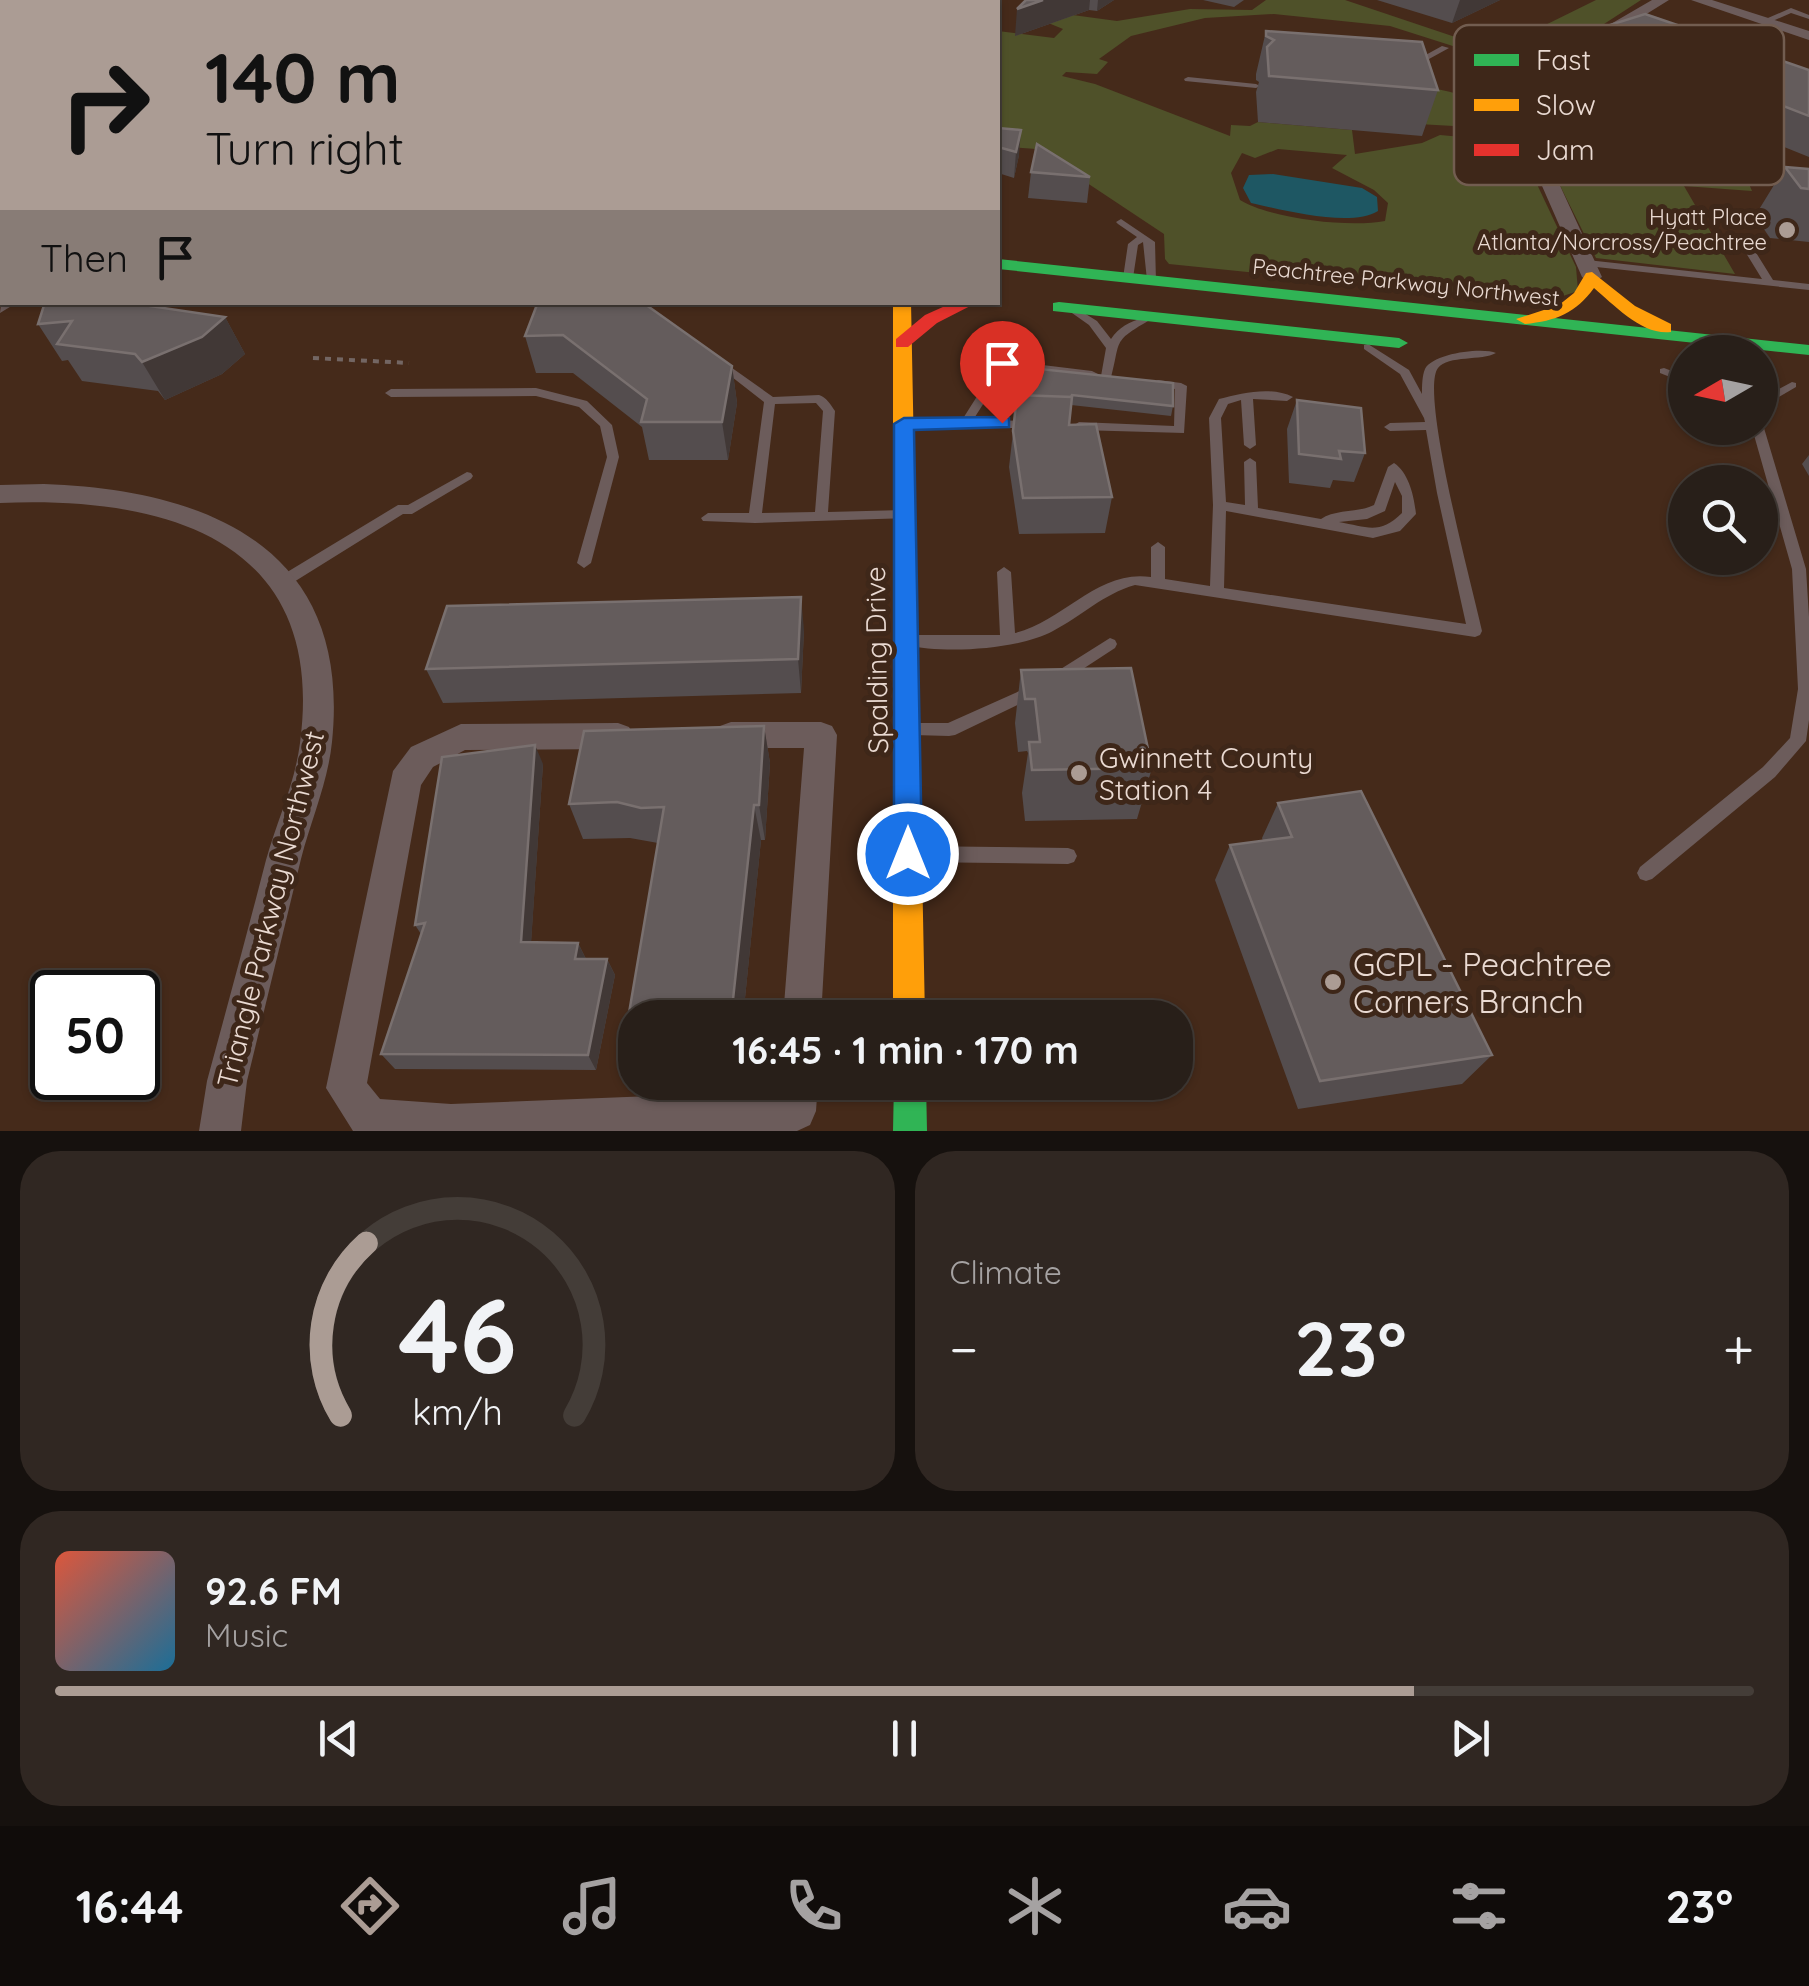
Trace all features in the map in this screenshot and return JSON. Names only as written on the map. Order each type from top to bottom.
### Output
[{"type":"main road","name":"Peachtree Parkway Northwest","points":[[1000,264],[1668,337]]},
{"type":"main road","points":[[1516,320],[1566,311],[1579,303],[1589,270],[1629,310],[1688,335]]},
{"type":"main road","points":[[1000,281],[1288,307],[1431,310]]},
{"type":"main road","name":"Spalding Drive","points":[[902,305],[909,1000]]},
{"type":"main road","points":[[902,343],[932,319],[963,305]]},
{"type":"main road","points":[[1041,305],[1499,354]]},
{"type":"main road","name":"Peachtree Parkway Northwest","points":[[1778,347],[1809,350]]},
{"type":"main road","points":[[910,1100],[910,1131]]},
{"type":"street","points":[[1619,25],[1662,0]]},
{"type":"street","points":[[1698,0],[1720,2],[1777,25]]},
{"type":"street","points":[[1784,27],[1809,36]]},
{"type":"street","points":[[1550,185],[1589,270]]},
{"type":"street","name":"Triangle Parkway Northwest","points":[[0,494],[81,492],[132,497],[210,523],[264,559],[284,581],[309,632],[317,732],[226,1081],[220,1131]]},
{"type":"street","points":[[689,736],[822,735],[803,1000]]},
{"type":"street","points":[[651,736],[461,737],[422,757],[405,781],[371,974],[346,1088],[370,1119],[449,1129],[796,1111],[797,1100]]},
{"type":"lane","points":[[1765,21],[1792,10],[1808,17]]},
{"type":"lane","points":[[1426,58],[1445,48]]},
{"type":"lane","points":[[1188,79],[1256,86]]},
{"type":"lane","points":[[1121,222],[1150,242],[1152,280]]},
{"type":"lane","points":[[1128,278],[1132,244],[1143,238]]},
{"type":"lane","points":[[1751,253],[1769,282]]},
{"type":"lane","points":[[1589,270],[1809,286]]},
{"type":"lane","points":[[1071,308],[1094,322],[1110,346]]},
{"type":"lane","points":[[1106,376],[1110,346],[1126,327],[1157,318]]},
{"type":"lane","points":[[1344,338],[1395,362],[1405,372],[1429,421]]},
{"type":"lane","points":[[707,354],[770,401],[818,399],[830,411],[821,517]]},
{"type":"lane","points":[[906,641],[1024,638],[1049,627],[1106,587],[1136,580],[1475,631],[1429,421],[1427,380],[1430,369],[1439,362],[1499,354]]},
{"type":"lane","points":[[967,422],[999,370],[1026,366],[1125,379]]},
{"type":"lane","points":[[1064,425],[1180,430],[1181,386],[1144,381]]},
{"type":"lane","points":[[392,392],[536,392],[582,404],[606,425],[613,457],[584,563]]},
{"type":"lane","points":[[1217,592],[1220,505],[1216,418],[1224,402],[1247,395],[1287,398]]},
{"type":"lane","points":[[1247,395],[1250,445]]},
{"type":"lane","points":[[755,518],[770,401]]},
{"type":"lane","points":[[1390,427],[1429,421]]},
{"type":"lane","points":[[904,424],[1044,424]]},
{"type":"lane","points":[[1646,872],[1769,772],[1798,741],[1806,689],[1799,569],[1763,445]]},
{"type":"lane","points":[[1250,462],[1252,510]]},
{"type":"lane","points":[[1220,505],[1372,533],[1396,528],[1409,514],[1408,496],[1394,466],[1380,508],[1367,514],[1316,520]]},
{"type":"lane","points":[[284,581],[466,476]]},
{"type":"lane","points":[[708,518],[905,515]]},
{"type":"lane","points":[[1158,547],[1158,583]]},
{"type":"lane","points":[[1004,572],[1008,639]]},
{"type":"lane","points":[[907,729],[949,730],[990,713],[1076,668],[1110,644]]},
{"type":"lane","points":[[908,854],[1068,856]]},
{"type":"path","points":[[313,358],[409,363]]},
{"type":"shaded area","points":[[1000,0],[1809,0],[1809,1131],[0,1131],[0,305],[1000,305]]},
{"type":"green space","points":[[1266,0],[1345,0],[1454,37],[1454,46],[1390,26],[1274,14],[1205,18],[1131,36],[1099,59],[1108,62],[1097,74],[1066,72],[1062,76],[1095,84],[1230,136],[1231,125],[1250,126],[1258,122],[1352,130],[1355,154],[1422,143],[1440,135],[1454,136],[1454,185],[1537,185],[1576,267],[1578,291],[1545,302],[1169,264],[1165,259],[1164,234],[1036,149],[1000,146],[1000,31],[1054,38],[1063,29],[1036,18],[1043,11],[1117,21],[1190,9],[1252,10]],"holes":[[[1278,149],[1347,155],[1332,168],[1374,190],[1388,203],[1385,221],[1332,222],[1290,217],[1254,207],[1240,200],[1231,173],[1242,153],[1255,158]]]},
{"type":"green space","points":[[1596,0],[1641,0],[1604,24],[1545,25]]},
{"type":"green space","points":[[1407,85],[1454,93],[1454,126],[1418,124]]},
{"type":"green space","points":[[1560,185],[1749,185],[1752,191],[1684,186],[1735,274],[1596,258]]},
{"type":"water","points":[[1273,174],[1362,188],[1377,197],[1378,211],[1366,216],[1334,218],[1251,203],[1243,188],[1249,175]]},
{"type":"building","points":[[1026,0],[1043,0],[1017,9]]},
{"type":"building","points":[[1645,14],[1677,25],[1610,25]]},
{"type":"building","points":[[1266,31],[1422,42],[1438,90],[1269,76],[1267,47],[1274,40],[1266,36]]},
{"type":"building","points":[[1784,61],[1809,70],[1809,116],[1784,106]]},
{"type":"building","points":[[1000,128],[1021,130],[1016,152],[1000,148]]},
{"type":"building","points":[[1037,144],[1090,177],[1031,172]]},
{"type":"building","points":[[1785,167],[1809,169],[1809,189],[1801,188]]},
{"type":"building","points":[[44,305],[143,305],[225,317],[202,337],[142,362],[135,354],[57,344],[72,321],[38,324]]},
{"type":"building","points":[[537,305],[646,305],[732,366],[722,422],[641,422],[647,399],[563,335],[525,336]]},
{"type":"building","points":[[1012,366],[1173,383],[1173,406],[1072,395],[1018,395],[1019,389],[1008,387]]},
{"type":"building","points":[[1017,395],[1072,397],[1069,425],[1096,424],[1112,497],[1023,498],[1013,431]]},
{"type":"building","points":[[1297,400],[1361,408],[1365,453],[1339,451],[1341,459],[1299,454]]},
{"type":"building","points":[[801,597],[798,659],[426,669],[447,606]]},
{"type":"building","points":[[1131,668],[1152,768],[1032,770],[1029,742],[1040,742],[1035,699],[1025,699],[1021,670]]},
{"type":"building","points":[[764,726],[759,805],[754,805],[733,1000],[631,1000],[664,807],[641,808],[617,802],[569,804],[584,731]]},
{"type":"building","points":[[535,745],[521,942],[578,943],[575,959],[607,959],[588,1055],[381,1054],[425,923],[415,925],[442,757]]},
{"type":"building","name":"GCPL - Peachtree Corners Branch","points":[[1361,791],[1492,1055],[1320,1081],[1230,845],[1292,837],[1278,803]]},
{"type":"traffic: fast","points":[[1000,264],[1809,350]]},
{"type":"traffic: fast","points":[[1059,307],[1399,343]]},
{"type":"traffic: fast","points":[[910,1100],[910,1131]]},
{"type":"traffic: slow","points":[[1525,319],[1565,309],[1580,296],[1592,277],[1629,310],[1665,328]]},
{"type":"traffic: slow","points":[[902,305],[909,1000]]},
{"type":"traffic: jam","points":[[902,343],[931,319],[963,305]]},
{"type":"place","name":"Hyatt Place Atlanta/Norcross/Peachtree","points":[[1787,230]]},
{"type":"place","name":"Gwinnett County Station 4","points":[[1079,773]]},
{"type":"place","name":"GCPL - Peachtree Corners Branch","points":[[1333,982]]},
{"type":"route","points":[[908,854],[904,424],[1002,423]]}]
